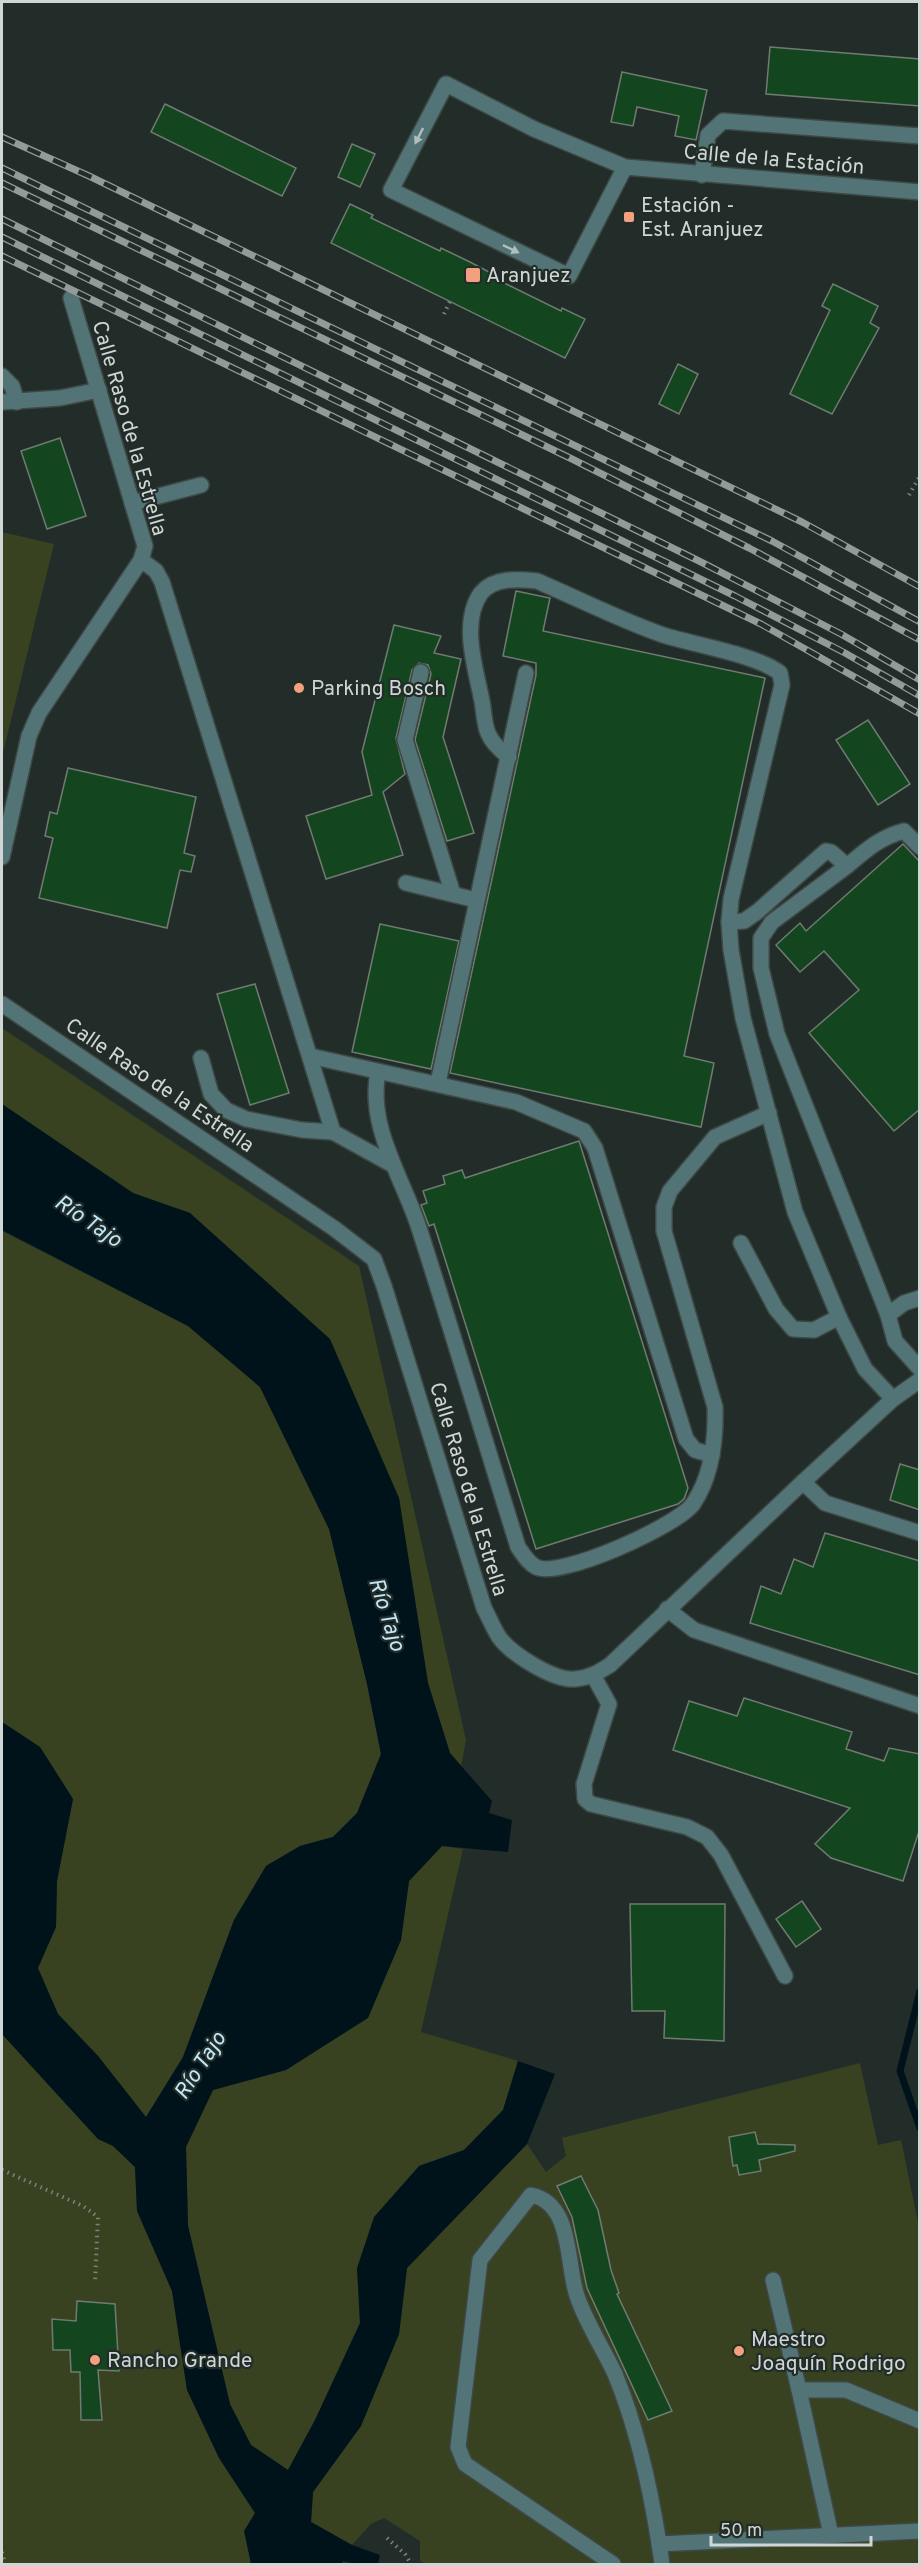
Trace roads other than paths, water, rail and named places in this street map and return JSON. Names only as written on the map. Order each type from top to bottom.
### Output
[{"type":"street","name":"Calle de la Estación","points":[[625,166],[569,276],[391,190],[446,84],[534,129],[625,166],[702,175],[920,192]]},
{"type":"street","points":[[702,175],[708,135],[723,122],[920,136]]},
{"type":"street","name":"Calle Raso de la Estrella","points":[[2,857],[29,736],[39,713],[141,560],[144,546],[71,298]]},
{"type":"street","points":[[2,376],[12,386],[9,402],[60,398],[99,390]]},
{"type":"street","points":[[132,503],[201,485]]},
{"type":"street","points":[[141,560],[156,571],[162,582],[333,1132]]},
{"type":"street","points":[[509,757],[499,749],[488,733],[471,640],[472,614],[482,593],[498,582],[518,578],[537,581],[660,634],[760,661],[780,673],[783,685],[731,898],[729,922],[743,1018],[795,1212],[839,1317],[865,1369],[893,1399]]},
{"type":"street","points":[[421,672],[405,740],[453,894]]},
{"type":"street","points":[[438,1083],[526,673]]},
{"type":"street","points":[[920,847],[904,831],[877,841],[772,922],[761,938],[761,968],[777,1034],[888,1315],[895,1341],[920,1369]]},
{"type":"street","points":[[729,922],[744,921],[757,912],[826,851],[831,852],[847,866]]},
{"type":"street","points":[[406,883],[476,900]]},
{"type":"street","name":"Calle Raso de la Estrella","points":[[2,1004],[335,1229],[374,1259],[484,1608],[500,1638],[522,1658],[552,1674],[573,1679],[593,1675]]},
{"type":"street","points":[[310,1056],[516,1102],[584,1131],[595,1148],[686,1439],[695,1450],[712,1455]]},
{"type":"street","points":[[201,1058],[211,1094],[226,1110],[246,1119],[302,1130],[333,1132],[392,1164]]},
{"type":"street","points":[[378,1072],[374,1093],[392,1164],[418,1225],[518,1547],[528,1561],[537,1568],[553,1569],[630,1544],[672,1520],[692,1505],[704,1484],[716,1433],[715,1407],[663,1231],[664,1207],[670,1191],[715,1137],[769,1113]]},
{"type":"street","points":[[741,1243],[776,1309],[793,1329],[814,1330],[839,1317]]},
{"type":"street","points":[[888,1315],[904,1303],[920,1299]]},
{"type":"street","points":[[785,1976],[721,1855],[707,1838],[687,1827],[591,1804],[585,1799],[584,1784],[609,1704],[593,1675],[610,1665],[893,1399],[920,1380]]},
{"type":"street","points":[[803,1482],[825,1503],[920,1533]]},
{"type":"street","points":[[667,1609],[694,1630],[920,1706]]},
{"type":"street","points":[[613,2565],[465,2464],[458,2447],[480,2260],[531,2195],[542,2197],[559,2215],[577,2296],[615,2374],[642,2453],[662,2565]]},
{"type":"street","points":[[773,2280],[831,2535]]},
{"type":"street","points":[[799,2390],[846,2390],[920,2421]]},
{"type":"street","points":[[659,2544],[920,2531]]},
{"type":"water","name":"Río Tajo","points":[[2,1104],[133,1193],[190,1213],[330,1339],[399,1498],[428,1683],[450,1753],[492,1801],[489,1813],[512,1820],[508,1852],[442,1846],[409,1881],[401,1940],[368,2018],[286,2070],[213,2090],[186,2147],[188,2226],[230,2404],[251,2445],[288,2470],[315,2420],[360,2323],[357,2268],[374,2217],[419,2166],[464,2150],[503,2110],[518,2061],[555,2074],[527,2144],[407,2268],[399,2334],[361,2426],[313,2492],[311,2522],[352,2545],[380,2555],[378,2564],[356,2564],[343,2561],[341,2564],[251,2564],[244,2531],[255,2513],[219,2458],[187,2390],[172,2291],[137,2211],[135,2167],[113,2146],[98,2139],[2,2034],[2,1722],[40,1747],[73,1799],[57,1881],[56,1927],[38,1968],[58,2014],[98,2056],[146,2117],[183,2057],[234,1920],[266,1866],[300,1846],[333,1837],[357,1813],[381,1754],[367,1684],[329,1529],[260,1387],[188,1326],[2,1230]]},
{"type":"waterway","points":[[920,1991],[900,2071],[920,2128]]},
{"type":"railway","points":[[2,137],[89,176],[802,522],[920,587]]},
{"type":"railway","points":[[2,168],[772,541],[920,622]]},
{"type":"railway","points":[[2,183],[572,459],[749,548],[920,640]]},
{"type":"railway","points":[[2,219],[699,561],[841,634],[920,680]]},
{"type":"railway","points":[[2,237],[735,596],[845,653],[920,696]]},
{"type":"railway","points":[[2,256],[761,624],[920,714]]},
{"type":"place","name":"Estación - Est. Aranjuez","points":[[629,217]]},
{"type":"place","name":"Aranjuez","points":[[473,275]]},
{"type":"place","name":"Parking Bosch","points":[[299,688]]},
{"type":"place","name":"Maestro Joaquín Rodrigo","points":[[739,2351]]},
{"type":"place","name":"Rancho Grande","points":[[95,2360]]}]
